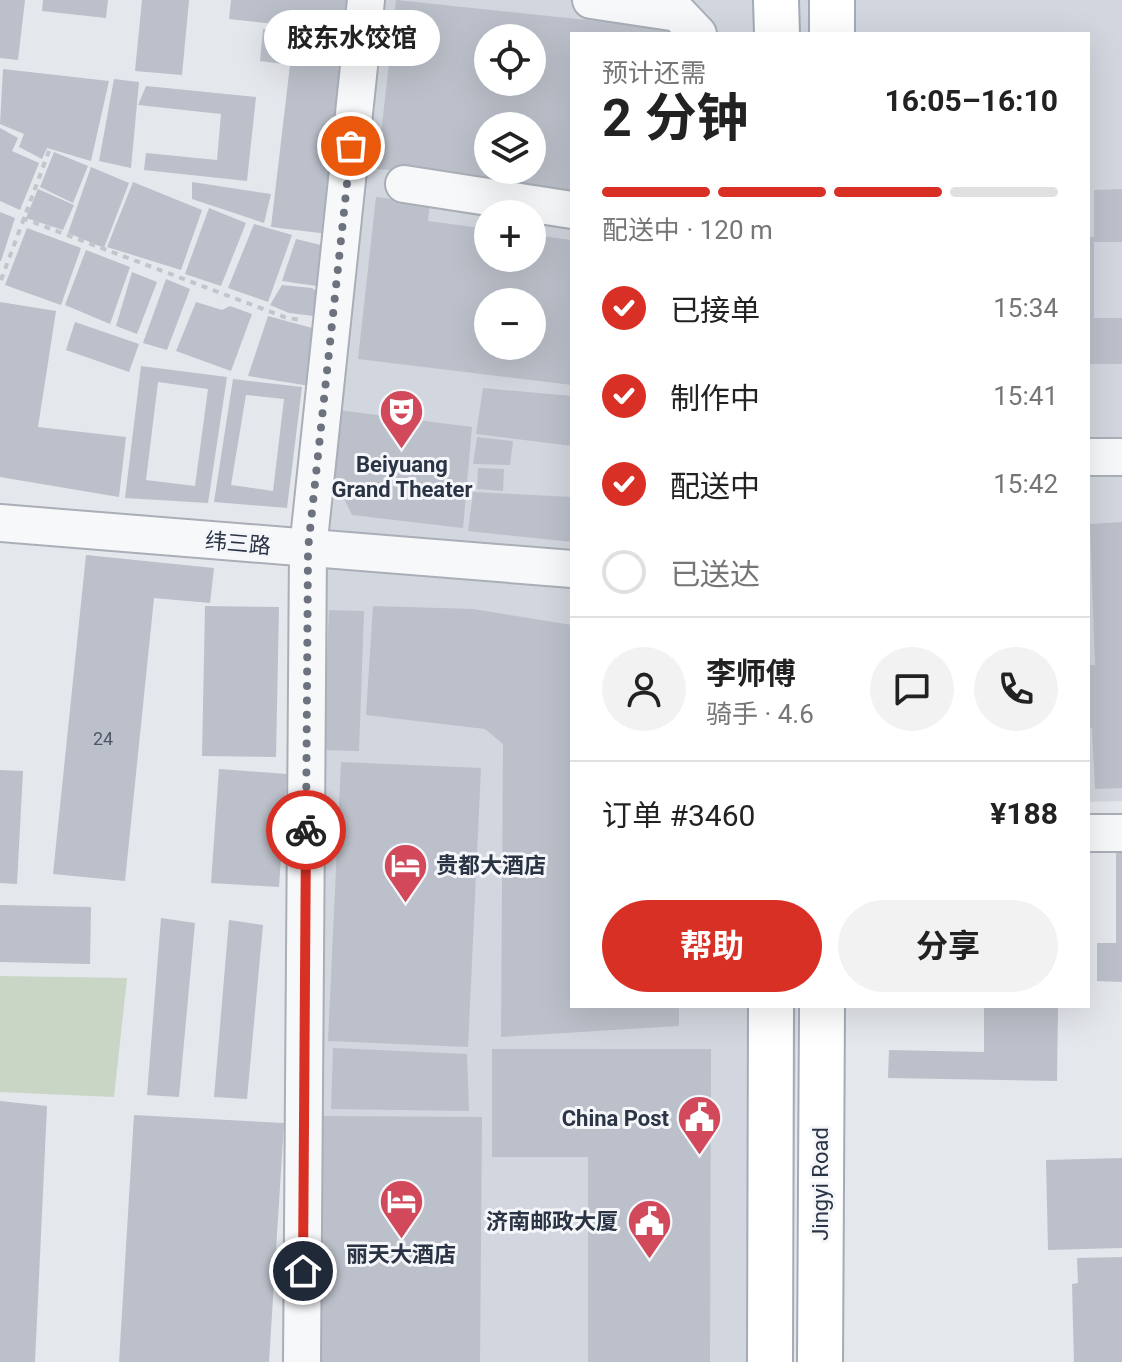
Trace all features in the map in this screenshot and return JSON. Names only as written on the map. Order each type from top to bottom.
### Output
[{"type":"main road","points":[[776,0],[777,32]]},
{"type":"main road","points":[[832,0],[832,32]]},
{"type":"main road","points":[[770,1362],[771,1008]]},
{"type":"main road","name":"Jingyi Road","points":[[820,1362],[822,1008]]},
{"type":"street","points":[[302,1362],[308,549],[366,0]]},
{"type":"street","points":[[591,0],[678,13],[696,32]]},
{"type":"street","points":[[404,184],[570,210]]},
{"type":"street","points":[[1090,457],[1122,457]]},
{"type":"street","name":"纬三路","points":[[0,523],[570,569]]},
{"type":"street","points":[[1090,833],[1122,833]]},
{"type":"path","points":[[1,280],[49,151]]},
{"type":"path","points":[[22,218],[287,318],[332,322]]},
{"type":"shaded area","points":[[382,0],[1122,0],[1122,801],[1090,802],[1090,32],[570,32],[570,1008],[797,1008],[791,1362],[322,1362],[321,569]]},
{"type":"green space","points":[[0,976],[127,978],[114,1097],[0,1092]]},
{"type":"building","points":[[0,0],[25,0],[18,60],[0,58]]},
{"type":"building","points":[[43,0],[108,0],[106,18],[42,11]]},
{"type":"building","points":[[142,0],[189,0],[182,75],[135,71]]},
{"type":"building","points":[[231,0],[350,0],[348,32],[229,19]]},
{"type":"building","points":[[396,0],[673,29],[672,32],[570,32],[570,190],[517,184],[546,184],[546,112],[474,112],[474,179],[360,167],[362,142],[380,143]]},
{"type":"building","points":[[263,29],[351,39],[328,234],[271,227],[290,65],[260,61]]},
{"type":"building","points":[[3,69],[109,81],[91,161],[47,148],[42,159],[19,147],[24,134],[0,124]]},
{"type":"building","points":[[114,79],[139,82],[131,168],[99,161]]},
{"type":"building","points":[[146,86],[256,97],[247,181],[144,170],[146,153],[217,160],[221,114],[138,105]]},
{"type":"building","points":[[0,128],[18,138],[12,151],[39,163],[20,210],[0,201]]},
{"type":"building","points":[[54,152],[88,166],[73,203],[40,187]]},
{"type":"building","points":[[91,167],[129,183],[104,248],[68,233]]},
{"type":"building","points":[[133,182],[202,210],[181,270],[107,247]]},
{"type":"building","points":[[192,182],[271,194],[264,223],[192,199]]},
{"type":"building","points":[[38,189],[74,205],[63,230],[26,218]]},
{"type":"building","points":[[1122,189],[1122,242],[1094,242],[1094,318],[1122,318],[1122,364],[1090,364],[1090,237],[1094,237],[1094,190]]},
{"type":"building","points":[[376,197],[430,203],[428,221],[474,227],[474,272],[546,272],[546,237],[570,240],[570,385],[358,359]]},
{"type":"building","points":[[209,208],[246,223],[221,286],[185,274]]},
{"type":"building","points":[[0,212],[15,218],[1,261],[0,261]]},
{"type":"building","points":[[254,224],[292,235],[268,302],[228,288]]},
{"type":"building","points":[[27,228],[81,248],[61,305],[5,285]]},
{"type":"building","points":[[296,239],[325,246],[316,286],[282,281]]},
{"type":"building","points":[[86,250],[130,267],[110,324],[65,305]]},
{"type":"building","points":[[132,272],[157,282],[137,334],[116,326]]},
{"type":"building","points":[[166,279],[190,289],[167,350],[143,343]]},
{"type":"building","points":[[282,285],[312,288],[319,293],[314,316],[289,313],[270,305]]},
{"type":"building","points":[[0,302],[56,311],[38,427],[126,437],[119,497],[0,477]]},
{"type":"building","points":[[196,302],[222,310],[230,306],[252,314],[231,371],[176,351]]},
{"type":"building","points":[[268,316],[316,329],[310,386],[248,376]]},
{"type":"building","points":[[75,322],[139,344],[129,372],[66,350]]},
{"type":"building","points":[[141,366],[227,377],[208,503],[125,498]],"holes":[[[158,382],[208,389],[195,486],[146,480]]]},
{"type":"building","points":[[233,379],[302,387],[287,508],[214,502]],"holes":[[[246,395],[284,399],[273,491],[231,485]]]},
{"type":"building","points":[[483,388],[570,396],[570,446],[476,434]]},
{"type":"building","name":"Beiyuang Grand Theater","points":[[338,410],[472,427],[463,528],[352,515],[332,474]]},
{"type":"building","points":[[477,437],[513,441],[510,465],[473,464]]},
{"type":"building","points":[[478,468],[504,469],[503,491],[477,489]]},
{"type":"building","points":[[473,492],[570,497],[570,542],[468,531]]},
{"type":"building","points":[[1122,522],[1122,788],[1095,789],[1090,728],[1090,665],[1095,665],[1090,524]]},
{"type":"building","points":[[86,555],[214,568],[210,603],[154,598],[125,881],[53,874]]},
{"type":"building","points":[[205,606],[279,607],[276,757],[202,756]]},
{"type":"building","points":[[373,606],[473,609],[570,625],[570,1008],[679,1008],[679,1026],[501,1037],[503,744],[485,729],[366,715]]},
{"type":"building","points":[[329,610],[364,611],[359,751],[323,750]]},
{"type":"building","name":"贵都大酒店","points":[[341,762],[481,768],[468,1047],[328,1041]]},
{"type":"building","points":[[219,769],[287,774],[279,887],[211,883]]},
{"type":"building","points":[[0,770],[23,771],[17,884],[0,883]]},
{"type":"building","points":[[1116,843],[1122,843],[1122,982],[1097,981],[1097,943],[1116,943]]},
{"type":"building","points":[[0,905],[91,907],[90,964],[0,962]]},
{"type":"building","points":[[161,918],[195,923],[179,1097],[147,1095]]},
{"type":"building","points":[[229,920],[263,925],[247,1099],[214,1097]]},
{"type":"building","points":[[984,1008],[1058,1008],[1057,1081],[888,1078],[889,1050],[984,1052]]},
{"type":"building","points":[[333,1048],[467,1054],[469,1111],[331,1109]]},
{"type":"building","name":"济南邮政大厦","points":[[492,1049],[711,1049],[710,1362],[588,1362],[588,1157],[492,1157]]},
{"type":"building","points":[[0,1101],[47,1106],[35,1362],[0,1362]]},
{"type":"building","points":[[134,1115],[284,1123],[269,1362],[119,1362]]},
{"type":"building","name":"丽天大酒店","points":[[321,1116],[482,1117],[480,1362],[322,1362]]},
{"type":"building","points":[[1122,1158],[1122,1248],[1048,1250],[1046,1160]]},
{"type":"building","points":[[1122,1257],[1122,1362],[1074,1362],[1072,1284],[1078,1283],[1077,1258]]},
{"type":"way so far","points":[[306,830],[308,549],[351,146]]},
{"type":"place","name":"胶东水饺馆","points":[[351,146]]},
{"type":"place","name":"Beiyuang Grand Theater","points":[[402,450]]},
{"type":"place","name":"贵都大酒店","points":[[405,904]]},
{"type":"place","name":"China Post","points":[[700,1157]]},
{"type":"place","name":"丽天大酒店","points":[[401,1240]]},
{"type":"place","name":"济南邮政大厦","points":[[649,1260]]},
{"type":"route","points":[[303,1271],[306,830]]}]
